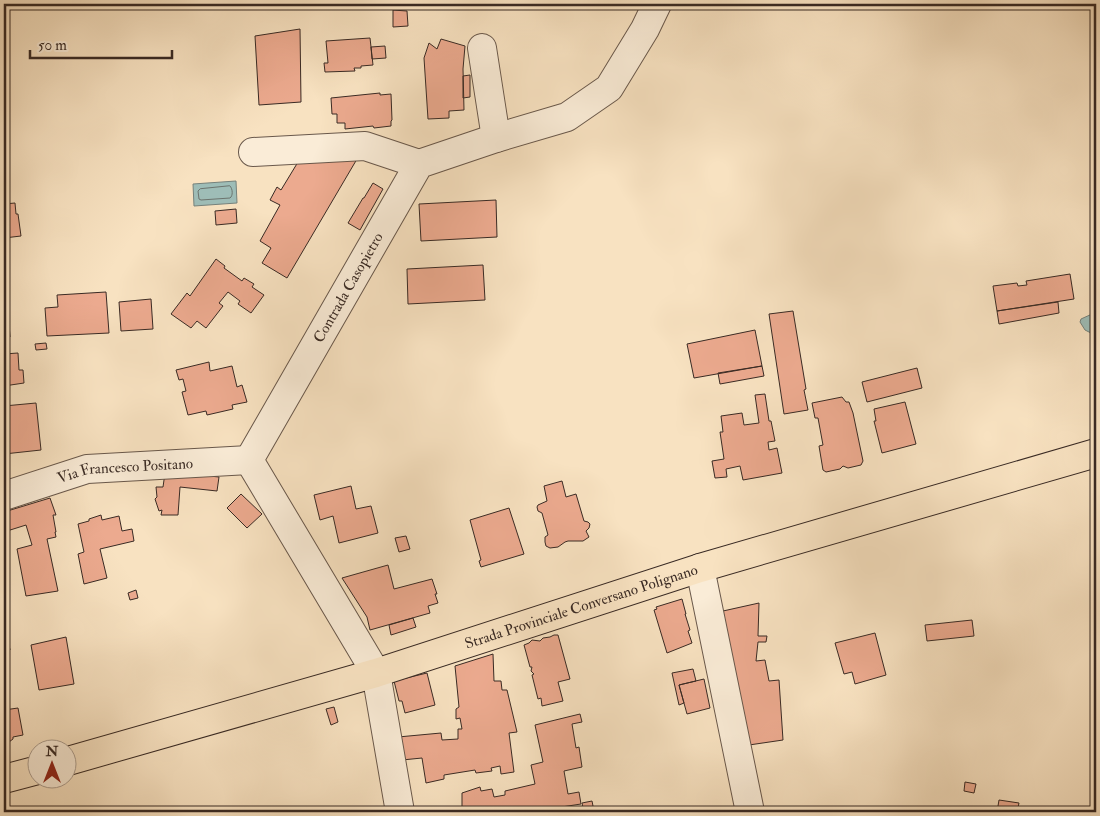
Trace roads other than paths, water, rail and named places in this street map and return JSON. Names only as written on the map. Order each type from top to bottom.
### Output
[{"type":"main road","name":"Strada Provinciale Conversano Polignano","points":[[78,758],[376,673],[700,568],[1096,453]]},
{"type":"main road","points":[[4,780],[28,773]]},
{"type":"street","points":[[253,152],[365,146],[419,164],[567,117],[609,88],[645,29],[657,4]]},
{"type":"street","points":[[482,48],[496,138]]},
{"type":"street","name":"Contrada Casopietro","points":[[249,460],[419,164]]},
{"type":"street","points":[[249,460],[376,673],[400,812]]},
{"type":"street","name":"Via Francesco Positano","points":[[4,496],[87,469],[249,460]]},
{"type":"street","points":[[700,568],[750,812]]},
{"type":"water","points":[[236,181],[237,203],[194,206],[193,184]]},
{"type":"water","points":[[1096,314],[1096,340],[1093,334],[1085,330],[1080,322],[1081,319]]}]
